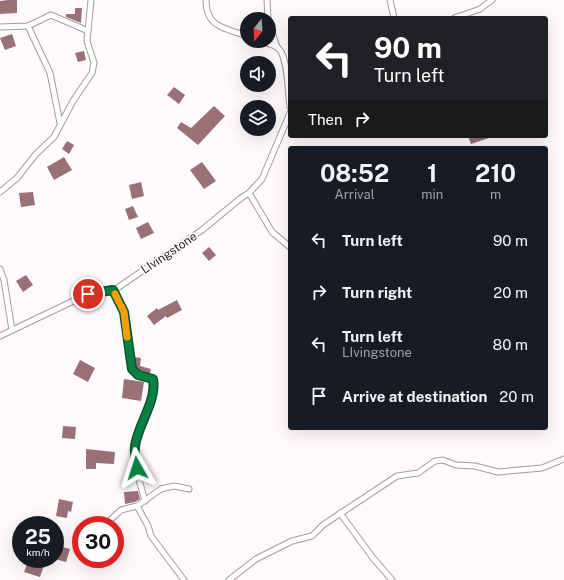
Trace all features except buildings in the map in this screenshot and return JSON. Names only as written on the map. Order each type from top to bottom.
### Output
[{"type":"street","points":[[0,192],[17,178],[36,154],[54,137],[60,124],[94,68],[87,41],[91,0]]},
{"type":"street","points":[[206,0],[208,15],[213,23],[240,33]]},
{"type":"street","points":[[267,0],[268,12]]},
{"type":"street","points":[[390,0],[394,16]]},
{"type":"street","points":[[460,16],[480,9],[492,0]]},
{"type":"street","points":[[0,28],[28,26],[50,15],[88,31]]},
{"type":"street","points":[[28,26],[50,73],[60,124]]},
{"type":"street","points":[[276,44],[280,49],[283,60],[288,94]]},
{"type":"street","name":"LIvingstone","points":[[0,336],[88,294],[113,290],[176,249],[249,193],[262,178],[288,118]]},
{"type":"street","points":[[249,193],[272,232],[288,245]]},
{"type":"street","points":[[0,270],[4,280],[12,330]]},
{"type":"street","points":[[113,290],[124,312],[132,369],[138,375],[153,379],[154,384],[152,396],[141,423],[134,447],[137,468],[145,501]]},
{"type":"street","points":[[229,580],[256,559],[292,542],[312,536],[323,525],[340,513],[370,495],[397,476],[418,473],[435,461],[443,460],[456,465],[475,466],[498,472],[505,472],[542,468],[564,459]]},
{"type":"street","points":[[115,516],[121,510],[137,506],[161,489],[174,486],[189,489]]},
{"type":"street","points":[[137,506],[148,526],[151,536],[184,580]]},
{"type":"street","points":[[340,513],[373,558],[392,580]]},
{"type":"slow traffic","points":[[115,294],[124,312],[127,337]]},
{"type":"route","points":[[88,294],[113,290],[124,312],[132,369],[138,375],[153,379],[154,384],[152,396],[141,423],[138,438],[134,447],[137,468]]}]
